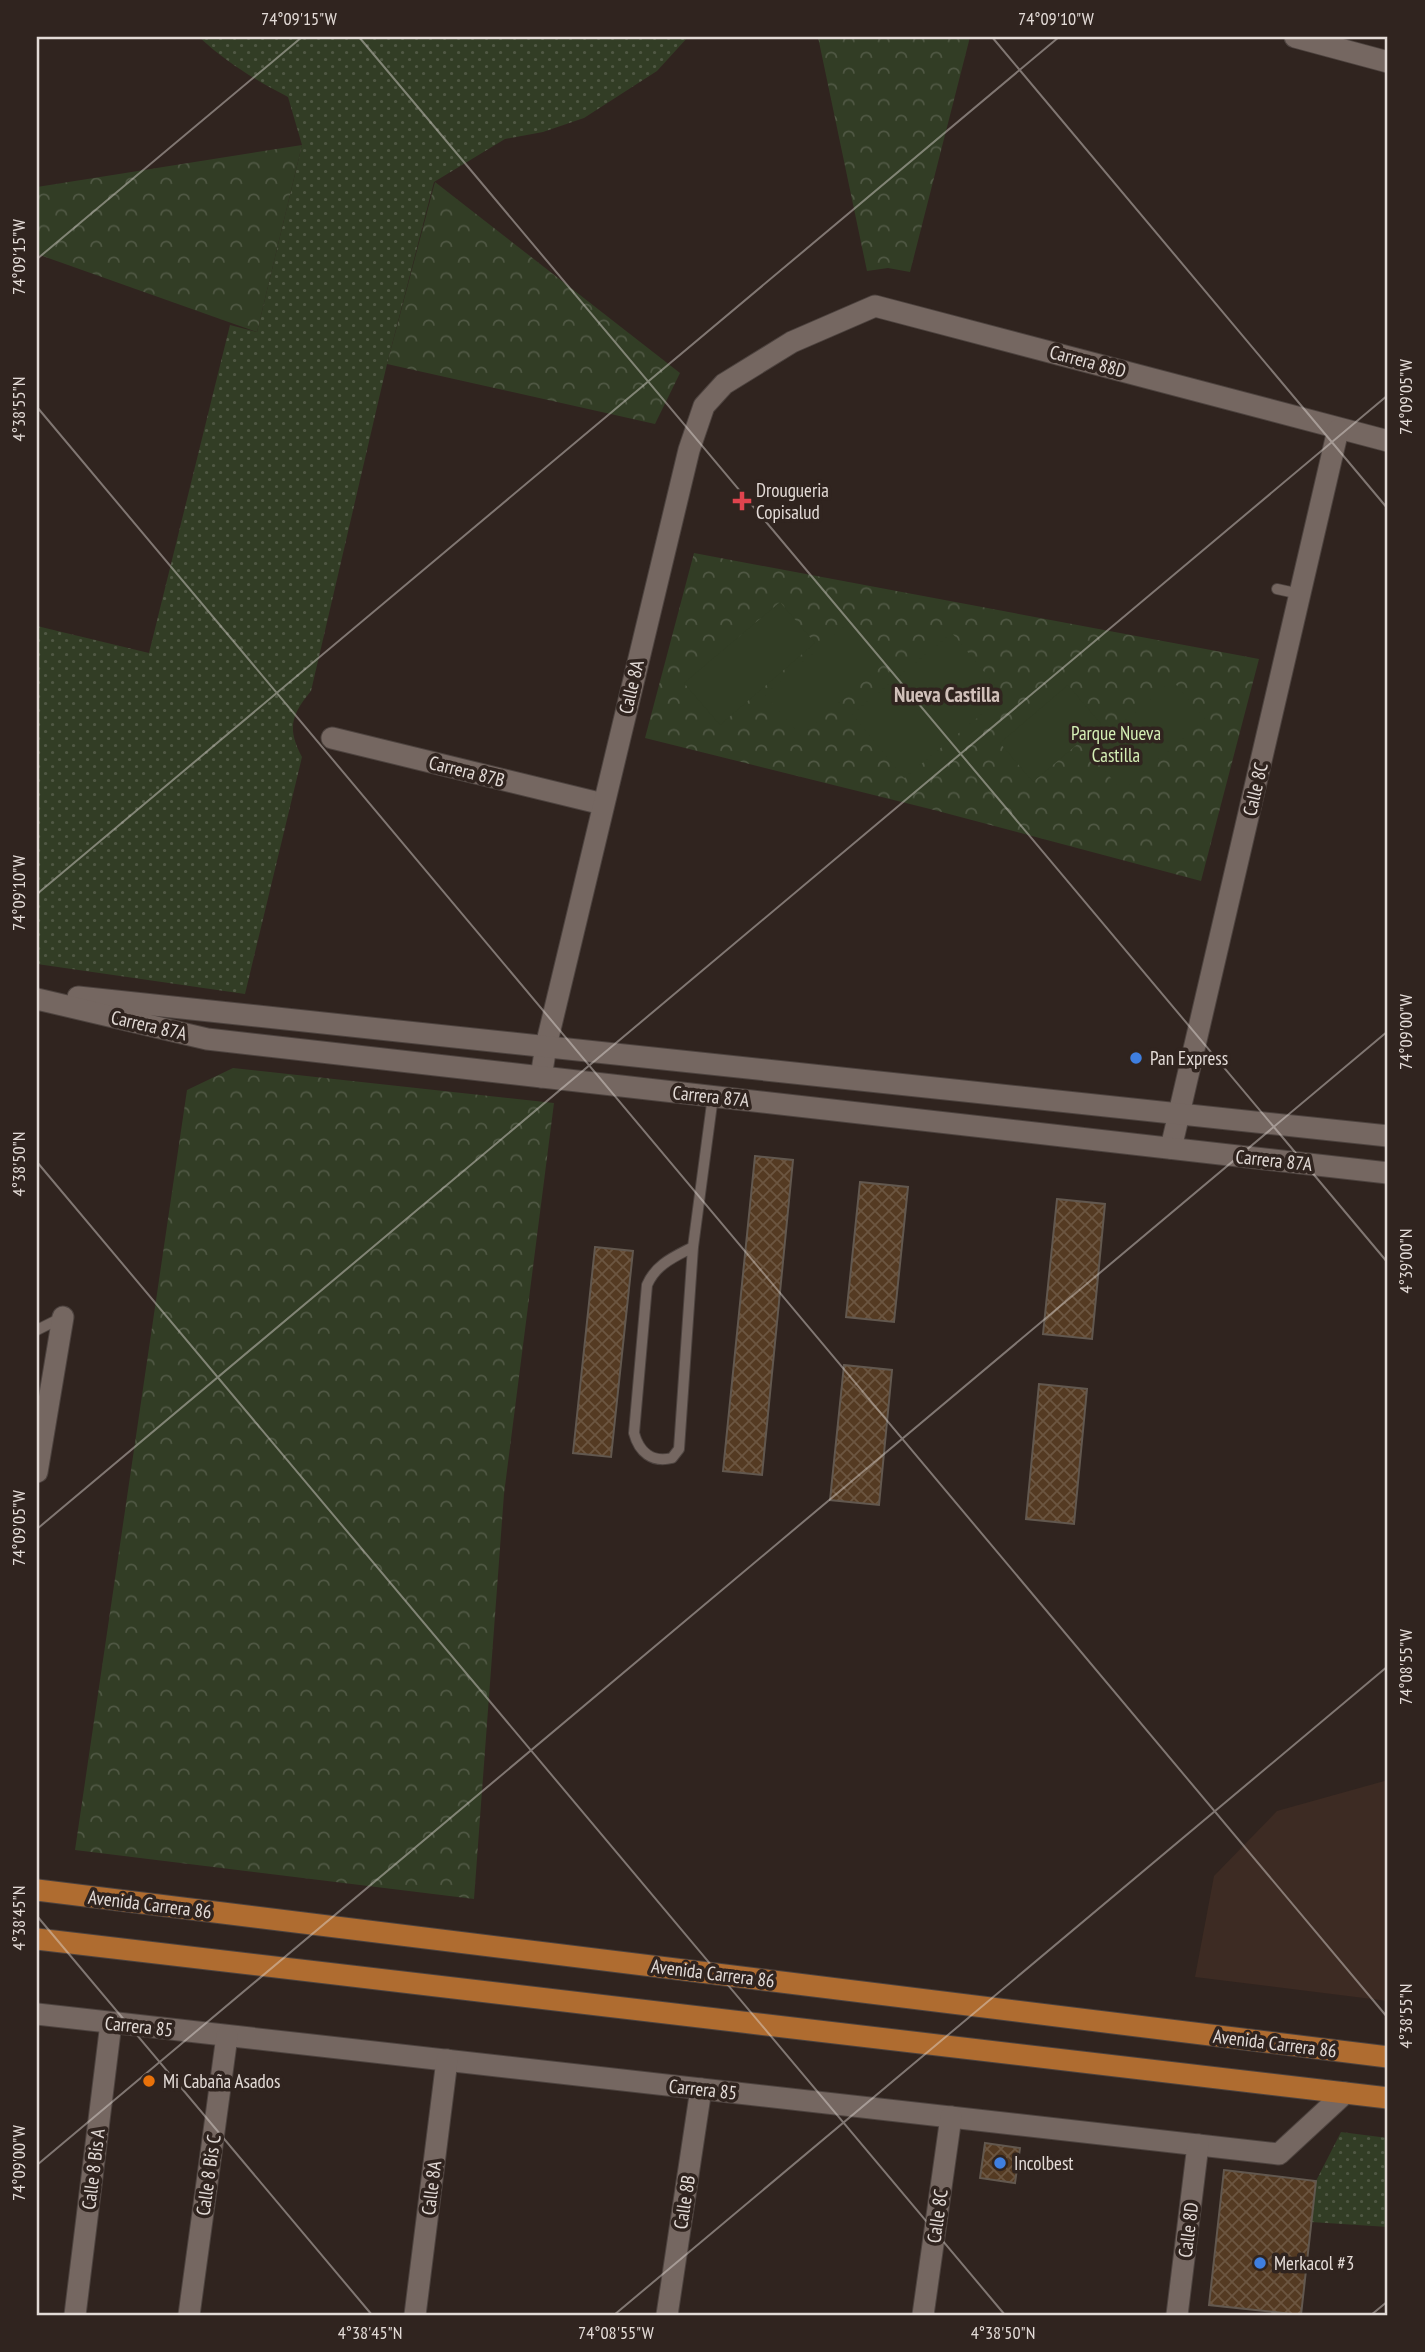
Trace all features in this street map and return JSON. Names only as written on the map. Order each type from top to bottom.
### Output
[{"type":"main road","name":"Avenida Carrera 86","points":[[37,1890],[1388,2057]]},
{"type":"main road","points":[[37,1939],[1388,2098]]},
{"type":"street","points":[[1295,37],[1388,62]]},
{"type":"street","name":"Carrera 88D","points":[[792,342],[876,306],[1388,441]]},
{"type":"street","name":"Calle 8A","points":[[541,1077],[546,1046],[685,463],[704,407],[724,384],[792,342]]},
{"type":"street","name":"Calle 8C","points":[[1171,1148],[1338,429]]},
{"type":"street","name":"Carrera 87B","points":[[332,738],[603,804]]},
{"type":"street","name":"Carrera 87A","points":[[37,996],[546,1046],[1388,1136]]},
{"type":"street","name":"Carrera 87A","points":[[37,996],[207,1039],[1388,1173]]},
{"type":"street","points":[[37,1472],[63,1317]]},
{"type":"street","name":"Carrera 85","points":[[37,2014],[1279,2154],[1345,2093]]},
{"type":"street","name":"Calle 8 Bis A","points":[[75,2315],[111,2023]]},
{"type":"street","name":"Calle 8 Bis C","points":[[189,2315],[227,2036]]},
{"type":"street","name":"Calle 8A","points":[[415,2315],[447,2060]]},
{"type":"street","name":"Calle 8B","points":[[667,2315],[701,2089]]},
{"type":"street","name":"Calle 8C","points":[[923,2315],[951,2117]]},
{"type":"street","name":"Calle 8D","points":[[1177,2315],[1198,2145]]},
{"type":"lane","points":[[1277,589],[1300,594]]},
{"type":"lane","points":[[693,1247],[660,1265],[651,1274],[647,1285],[635,1433],[638,1447],[647,1456],[662,1461],[672,1458],[678,1449],[693,1247],[713,1096]]},
{"type":"lane","points":[[37,1330],[63,1317]]},
{"type":"shaded area","points":[[1388,1780],[1388,2001],[1195,1977],[1214,1876],[1277,1811]]},
{"type":"green space","points":[[199,37],[688,37],[657,71],[584,118],[543,132],[505,139],[434,182],[387,364],[311,691],[299,707],[293,722],[294,738],[302,757],[245,994],[37,964],[37,626],[149,653],[230,325],[257,332],[302,145],[288,97],[241,70]]},
{"type":"green space","points":[[818,37],[970,37],[910,272],[888,268],[867,271]]},
{"type":"green space","points":[[302,145],[257,332],[37,254],[37,187]]},
{"type":"green space","points":[[435,182],[680,373],[655,424],[387,364]]},
{"type":"green space","name":"Parque Nueva Castilla","points":[[694,553],[1259,659],[1201,881],[934,810],[645,738]]},
{"type":"green space","points":[[780,602],[815,643],[720,725],[684,683]]},
{"type":"green space","points":[[850,621],[886,662],[801,736],[765,695]]},
{"type":"green space","points":[[952,633],[1004,696],[904,778],[852,714]]},
{"type":"green space","points":[[1172,680],[1205,719],[1122,791],[1089,752]]},
{"type":"green space","points":[[1068,685],[1101,724],[1033,782],[1000,743]]},
{"type":"green space","points":[[233,1068],[554,1103],[504,1494],[474,1899],[75,1850],[187,1090]]},
{"type":"green space","points":[[1341,2132],[1388,2138],[1388,2227],[1311,2222],[1316,2181]]},
{"type":"building","points":[[755,1156],[793,1160],[762,1475],[723,1471]]},
{"type":"building","points":[[860,1182],[908,1187],[894,1322],[846,1317]]},
{"type":"building","points":[[1057,1199],[1105,1204],[1092,1339],[1043,1334]]},
{"type":"building","points":[[595,1247],[633,1251],[611,1457],[573,1453]]},
{"type":"building","points":[[844,1365],[892,1370],[879,1505],[830,1500]]},
{"type":"building","points":[[1039,1384],[1087,1389],[1074,1524],[1026,1519]]},
{"type":"building","name":"Incolbest","points":[[985,2143],[1020,2148],[1015,2183],[980,2178]]},
{"type":"building","name":"Merkacol #3","points":[[1224,2170],[1316,2181],[1301,2315],[1209,2305]]},
{"type":"place","name":"Drougueria Copisalud","points":[[742,501]]},
{"type":"place","name":"Pan Express","points":[[1136,1058]]},
{"type":"place","name":"Mi Cabaña Asados","points":[[149,2081]]},
{"type":"place","name":"Incolbest","points":[[1000,2163]]},
{"type":"place","name":"Merkacol #3","points":[[1260,2263]]},
{"type":"district","name":"Nueva Castilla","points":[[947,695]]}]
